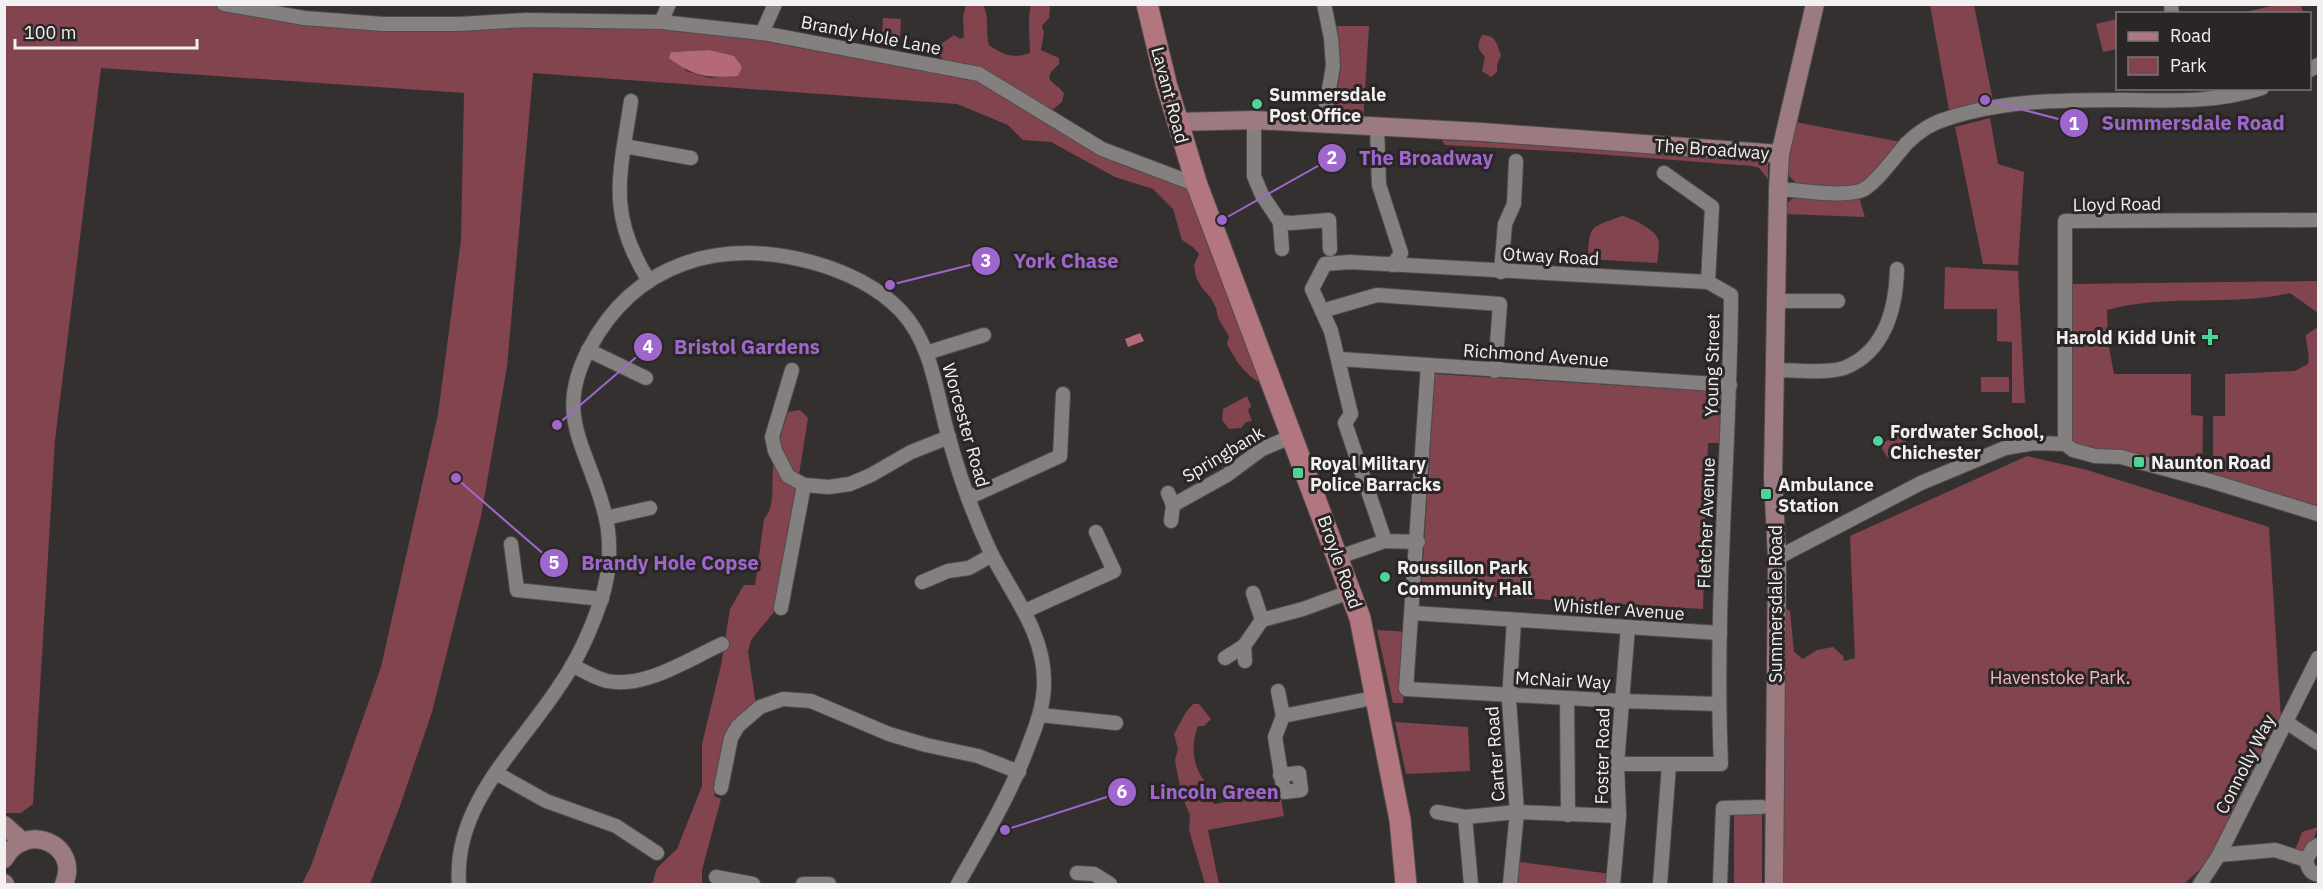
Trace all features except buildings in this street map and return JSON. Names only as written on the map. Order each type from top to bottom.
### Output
[{"type":"main road","name":"Lavant Road","points":[[1147,4],[1177,122],[1197,185]]},
{"type":"main road","name":"Broyle Road","points":[[1197,185],[1352,591],[1364,632],[1378,697],[1400,820],[1406,885]]},
{"type":"street","name":"Brandy Hole Lane","points":[[224,4],[304,18],[383,24],[565,20],[661,22],[762,33],[979,74],[1102,149],[1197,185]]},
{"type":"street","points":[[661,22],[669,4]]},
{"type":"street","points":[[762,33],[775,4]]},
{"type":"street","points":[[1323,124],[1333,66],[1331,38],[1324,4]]},
{"type":"street","name":"Summersdale Road","points":[[1774,885],[1777,558],[1773,478],[1778,189],[1780,154],[1815,4]]},
{"type":"street","points":[[1778,189],[1831,193],[1862,191],[1881,174],[1908,141],[1926,129],[1945,119],[1992,108],[2070,100],[2177,95],[2202,101],[2253,90]]},
{"type":"street","points":[[631,101],[619,190],[622,222],[637,262],[649,281]]},
{"type":"street","points":[[1254,120],[1254,176],[1262,195],[1280,222],[1282,249]]},
{"type":"street","name":"The Broadway","points":[[1177,122],[1254,120],[1494,133],[1780,154]]},
{"type":"street","points":[[1377,127],[1379,185],[1401,253],[1393,265]]},
{"type":"street","points":[[624,146],[692,158]]},
{"type":"street","points":[[1501,272],[1505,224],[1514,204],[1516,161]]},
{"type":"street","points":[[1664,172],[1712,207],[1708,282]]},
{"type":"street","points":[[1280,222],[1291,224],[1329,220],[1330,249]]},
{"type":"street","name":"Lloyd Road","points":[[2065,444],[2065,221],[2319,220]]},
{"type":"street","name":"Worcester Road","points":[[459,885],[459,854],[470,818],[496,773],[549,702],[572,665],[587,638],[602,599],[608,563],[606,518],[576,431],[573,409],[575,387],[588,350],[604,322],[616,307],[649,281],[697,259],[720,253],[763,253],[808,261],[845,274],[889,299],[912,324],[926,353],[968,498],[992,555],[1025,611],[1044,660],[1044,688],[1040,715],[1019,772],[1006,801],[958,885]]},
{"type":"street","name":"Otway Road","points":[[1385,541],[1345,423],[1351,414],[1339,359],[1312,289],[1325,264],[1350,262],[1708,282]]},
{"type":"street","points":[[1775,369],[1844,368],[1864,355],[1876,345],[1892,312],[1897,269]]},
{"type":"street","name":"Young Street","points":[[1708,282],[1731,295],[1728,426]]},
{"type":"street","points":[[1322,311],[1377,295],[1500,304],[1496,371]]},
{"type":"street","points":[[1776,301],[1838,301]]},
{"type":"street","points":[[926,353],[984,335]]},
{"type":"street","points":[[588,350],[646,378]]},
{"type":"street","name":"Richmond Avenue","points":[[1339,359],[1730,385]]},
{"type":"street","points":[[1413,613],[1428,365]]},
{"type":"street","points":[[792,370],[772,437],[775,451],[788,476],[804,485],[829,487],[850,484],[911,452],[949,437]]},
{"type":"street","points":[[968,498],[1060,456],[1063,394]]},
{"type":"street","name":"Fletcher Avenue","points":[[1669,765],[1721,764],[1720,633],[1728,426]]},
{"type":"street","name":"Springbank","points":[[1171,521],[1170,499],[1227,475],[1262,449],[1293,436]]},
{"type":"street","points":[[1777,558],[1921,483],[2005,448],[2035,443],[2065,444],[2073,450],[2084,453],[2121,457],[2319,514]]},
{"type":"street","points":[[781,608],[804,485]]},
{"type":"street","points":[[606,518],[650,508]]},
{"type":"street","points":[[1025,611],[1114,571],[1096,532]]},
{"type":"street","points":[[1339,557],[1385,541],[1418,542]]},
{"type":"street","points":[[511,544],[517,590],[602,599]]},
{"type":"street","points":[[922,582],[948,570],[969,568],[992,555]]},
{"type":"street","points":[[1225,658],[1244,646],[1262,620],[1303,609],[1352,591]]},
{"type":"street","points":[[1253,593],[1262,620]]},
{"type":"street","name":"Whistler Avenue","points":[[1413,613],[1720,633]]},
{"type":"street","name":"McNair Way","points":[[1413,613],[1406,689],[1719,704]]},
{"type":"street","name":"Carter Road","points":[[1510,885],[1517,812],[1509,695],[1514,620]]},
{"type":"street","name":"Foster Road","points":[[1613,885],[1619,816],[1617,764],[1628,627]]},
{"type":"street","points":[[572,665],[607,681],[635,681],[649,678],[722,644]]},
{"type":"street","points":[[1244,646],[1245,661]]},
{"type":"street","name":"Connolly Way","points":[[2200,885],[2219,855],[2319,658]]},
{"type":"street","points":[[1278,690],[1283,716],[1275,737],[1280,775]]},
{"type":"street","points":[[1283,716],[1378,697]]},
{"type":"street","points":[[1568,698],[1568,815]]},
{"type":"street","points":[[721,789],[731,738],[738,726],[760,707],[783,699],[811,701],[889,734],[978,756],[1019,772]]},
{"type":"street","points":[[1040,715],[1116,723]]},
{"type":"street","points":[[2286,722],[2319,743]]},
{"type":"street","points":[[1617,764],[1669,765],[1660,885]]},
{"type":"street","points":[[496,773],[546,801],[616,826],[657,853]]},
{"type":"street","points":[[1720,885],[1723,808],[1762,807]]},
{"type":"street","points":[[1437,812],[1465,817],[1517,812],[1619,816]]},
{"type":"street","points":[[1465,817],[1471,885]]},
{"type":"street","points":[[4,825],[22,841]]},
{"type":"street","points":[[5,856],[22,841],[43,840],[53,844],[60,851],[68,870],[64,885]]},
{"type":"street","points":[[2319,845],[2313,848],[2306,860],[2308,868],[2319,875]]},
{"type":"street","points":[[2219,855],[2275,850],[2306,860]]},
{"type":"street","points":[[1077,873],[1094,874],[1110,885]]},
{"type":"street","points":[[716,877],[753,885]]},
{"type":"street","points":[[803,885],[829,885]]},
{"type":"green space","points":[[203,4],[304,22],[662,25],[756,38],[974,80],[979,79],[1100,152],[1192,185],[1267,377],[1257,381],[1247,373],[1227,344],[1229,336],[1218,318],[1211,298],[1196,277],[1194,265],[1199,254],[1182,240],[1173,209],[1153,189],[1115,177],[1051,142],[1023,140],[1008,125],[957,104],[533,73],[507,367],[481,516],[432,712],[370,884],[302,884],[311,866],[381,667],[438,414],[461,240],[464,93],[101,68],[55,440],[33,804],[21,813],[5,813],[5,5]],"holes":[[[709,50],[738,75],[710,78],[686,71],[671,52]]]},
{"type":"green space","points":[[966,4],[983,5],[989,45],[1004,54],[1014,56],[1030,53],[1031,5],[1050,7],[1049,18],[1042,26],[1044,33],[1041,50],[1059,58],[1059,64],[1051,72],[1049,78],[1064,93],[1062,102],[1051,111],[944,61],[939,54],[941,44],[954,35],[960,39],[964,37],[963,17]]},
{"type":"green space","points":[[2272,4],[2301,5],[2303,12],[2245,12]]},
{"type":"green space","points":[[1930,5],[1974,5],[1993,101],[1949,110]]},
{"type":"green space","points":[[883,18],[901,19],[900,37],[882,36]]},
{"type":"green space","points":[[2116,19],[2116,49],[2103,52],[2096,24]]},
{"type":"green space","points":[[1337,26],[1369,26],[1363,122],[1342,121],[1334,110],[1341,66]]},
{"type":"green space","points":[[1482,35],[1493,38],[1501,55],[1497,72],[1491,77],[1482,71],[1485,57],[1478,45]]},
{"type":"green space","points":[[1990,118],[1998,164],[2024,172],[2018,265],[1983,264],[1955,127]]},
{"type":"green space","points":[[1795,122],[1901,142],[1875,173],[1858,186],[1837,188],[1797,184],[1788,175]]},
{"type":"green space","points":[[1442,140],[1763,157],[1768,163],[1768,179],[1759,168],[1752,166],[1445,145]]},
{"type":"green space","points":[[1797,195],[1859,197],[1865,217],[1786,214],[1787,203]]},
{"type":"green space","points":[[1622,216],[1642,224],[1656,235],[1659,244],[1657,263],[1588,259],[1589,239],[1593,229]]},
{"type":"green space","points":[[1945,267],[2018,271],[2025,403],[2012,403],[2012,342],[1997,341],[1997,309],[1944,309]]},
{"type":"green space","points":[[2318,281],[2318,313],[2290,293],[2245,299],[2152,302],[2107,310],[2108,342],[2114,374],[2191,374],[2191,415],[2203,416],[2202,484],[2071,445],[2071,284]]},
{"type":"green space","points":[[2318,327],[2318,511],[2208,486],[2213,473],[2213,416],[2225,416],[2225,374],[2295,371],[2308,364],[2306,335]]},
{"type":"green space","points":[[1435,374],[1723,392],[1721,443],[1708,443],[1703,609],[1421,592]]},
{"type":"green space","points":[[1981,377],[2009,377],[2009,392],[1981,392]]},
{"type":"green space","points":[[1247,396],[1251,406],[1248,410],[1252,421],[1246,422],[1241,428],[1229,429],[1222,420],[1223,409]]},
{"type":"green space","points":[[800,410],[808,418],[778,607],[751,640],[748,652],[756,705],[746,713],[714,796],[721,799],[702,870],[702,884],[652,884],[657,868],[677,849],[702,786],[702,744],[721,665],[730,609],[744,585],[755,585],[764,519],[772,501],[773,468],[778,447],[788,412]]},
{"type":"green space","points":[[1897,435],[1902,436],[1909,445],[1908,450],[1896,459],[1888,458],[1882,449],[1883,443]]},
{"type":"green space","name":"Havenstoke Park.","points":[[2027,456],[2087,470],[2269,527],[2281,719],[2209,861],[2184,884],[1778,884],[1781,606],[1790,611],[1794,652],[1803,659],[1817,650],[1833,647],[1843,656],[1844,661],[1855,658],[1850,536]]},
{"type":"green space","points":[[1377,630],[1410,632],[1403,703],[1393,703]]},
{"type":"green space","points":[[1193,704],[1199,704],[1211,719],[1204,726],[1198,726],[1194,741],[1194,757],[1202,778],[1207,784],[1208,796],[1214,804],[1280,793],[1284,816],[1208,830],[1219,884],[1205,884],[1189,830],[1190,815],[1183,799],[1175,760],[1178,749],[1174,734]]},
{"type":"green space","points":[[1395,722],[1468,727],[1470,771],[1406,774]]},
{"type":"green space","points":[[1734,814],[1762,815],[1762,884],[1734,884]]},
{"type":"green space","points":[[2318,827],[2311,846],[2301,856],[2294,853],[2302,832]]},
{"type":"green space","points":[[1513,861],[1611,874],[1609,884],[1512,884]]},
{"type":"shaded area","points":[[709,50],[734,56],[742,67],[738,76],[701,75],[669,58],[671,52]]},
{"type":"shaded area","points":[[1140,333],[1144,341],[1128,347],[1125,339]]},
{"type":"place","name":"Summersdale Road","points":[[1985,100]]},
{"type":"place","name":"Summersdale Post Office","points":[[1257,104]]},
{"type":"place","name":"The Broadway","points":[[1222,220]]},
{"type":"place","name":"York Chase","points":[[890,285]]},
{"type":"place","name":"Harold Kidd Unit","points":[[2210,337]]},
{"type":"place","name":"Bristol Gardens","points":[[557,425]]},
{"type":"place","name":"Fordwater School, Chichester","points":[[1878,441]]},
{"type":"place","name":"Naunton Road","points":[[2139,462]]},
{"type":"place","name":"Royal Military Police Barracks","points":[[1298,473]]},
{"type":"place","name":"Brandy Hole Copse","points":[[456,478]]},
{"type":"place","name":"Ambulance Station","points":[[1766,494]]},
{"type":"place","name":"Roussillon Park Community Hall","points":[[1385,577]]},
{"type":"place","name":"Lincoln Green","points":[[1005,830]]}]
